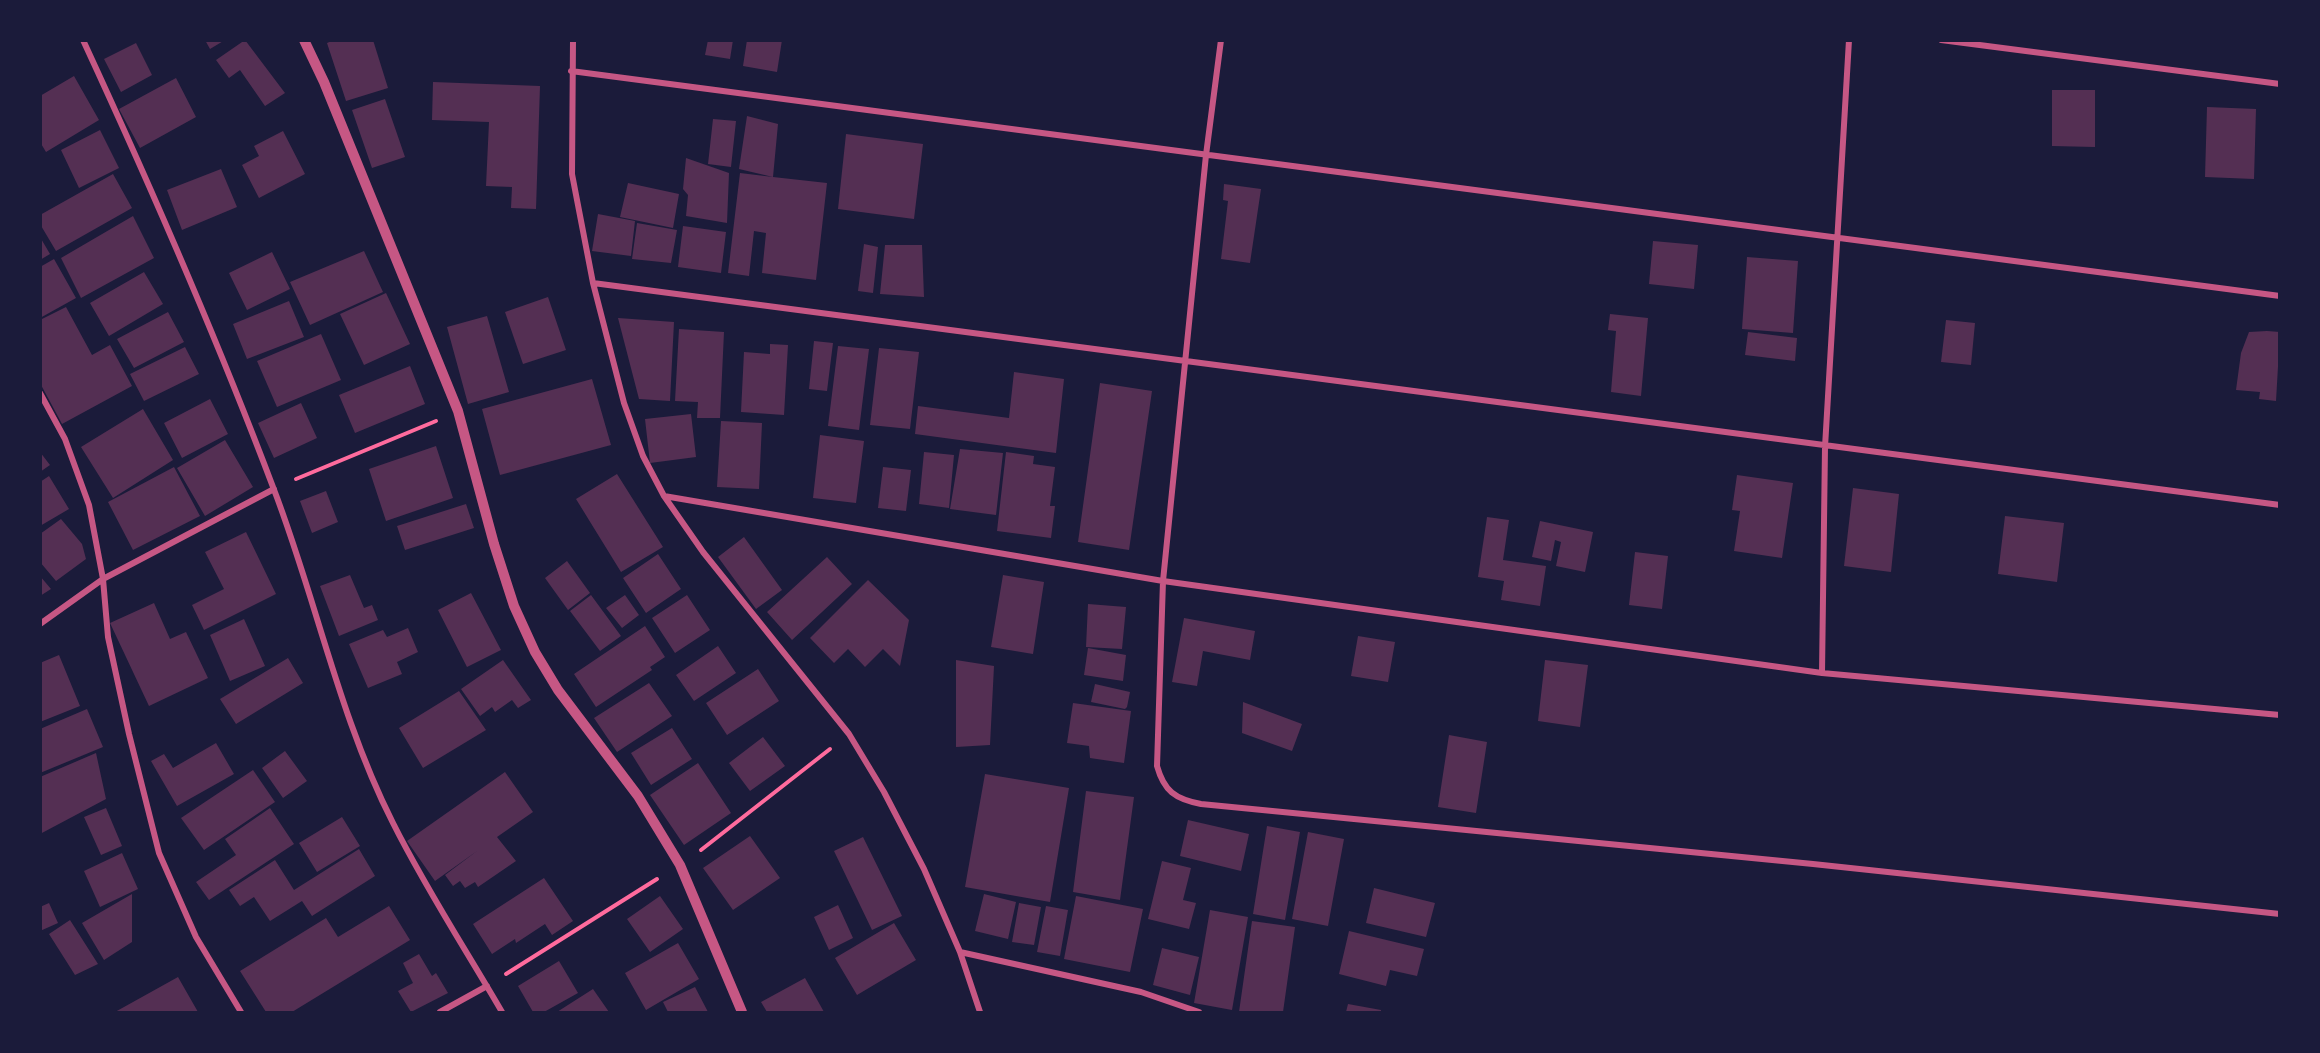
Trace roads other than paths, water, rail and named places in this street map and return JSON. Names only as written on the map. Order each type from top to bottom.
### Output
[{"type":"street","points":[[83,40],[146,178],[274,489],[351,723],[392,821],[439,909],[502,1012]]},
{"type":"street","points":[[304,40],[324,82],[458,411],[494,544],[514,606],[535,652],[558,690],[638,796],[680,865],[742,1012]]},
{"type":"street","points":[[573,40],[572,174],[593,284],[624,403],[643,456],[664,496],[703,552],[849,734],[884,792],[924,869],[960,952],[980,1012]]},
{"type":"street","points":[[1221,40],[1206,155],[1164,581],[1157,766],[1161,781],[1168,792],[1182,800],[1200,804],[1813,864],[2280,914]]},
{"type":"street","points":[[1822,673],[1825,447],[1849,40]]},
{"type":"street","points":[[1941,40],[2280,84]]},
{"type":"street","points":[[571,71],[2280,296]]},
{"type":"street","points":[[593,284],[2280,505]]},
{"type":"street","points":[[40,393],[65,439],[89,505],[103,579],[108,637],[129,734],[159,853],[196,937],[241,1012]]},
{"type":"street","points":[[40,624],[103,579],[274,489]]},
{"type":"street","points":[[664,496],[1164,581],[1822,673],[2280,715]]},
{"type":"street","points":[[960,952],[1141,992],[1199,1012]]},
{"type":"street","points":[[440,1012],[487,986]]}]
